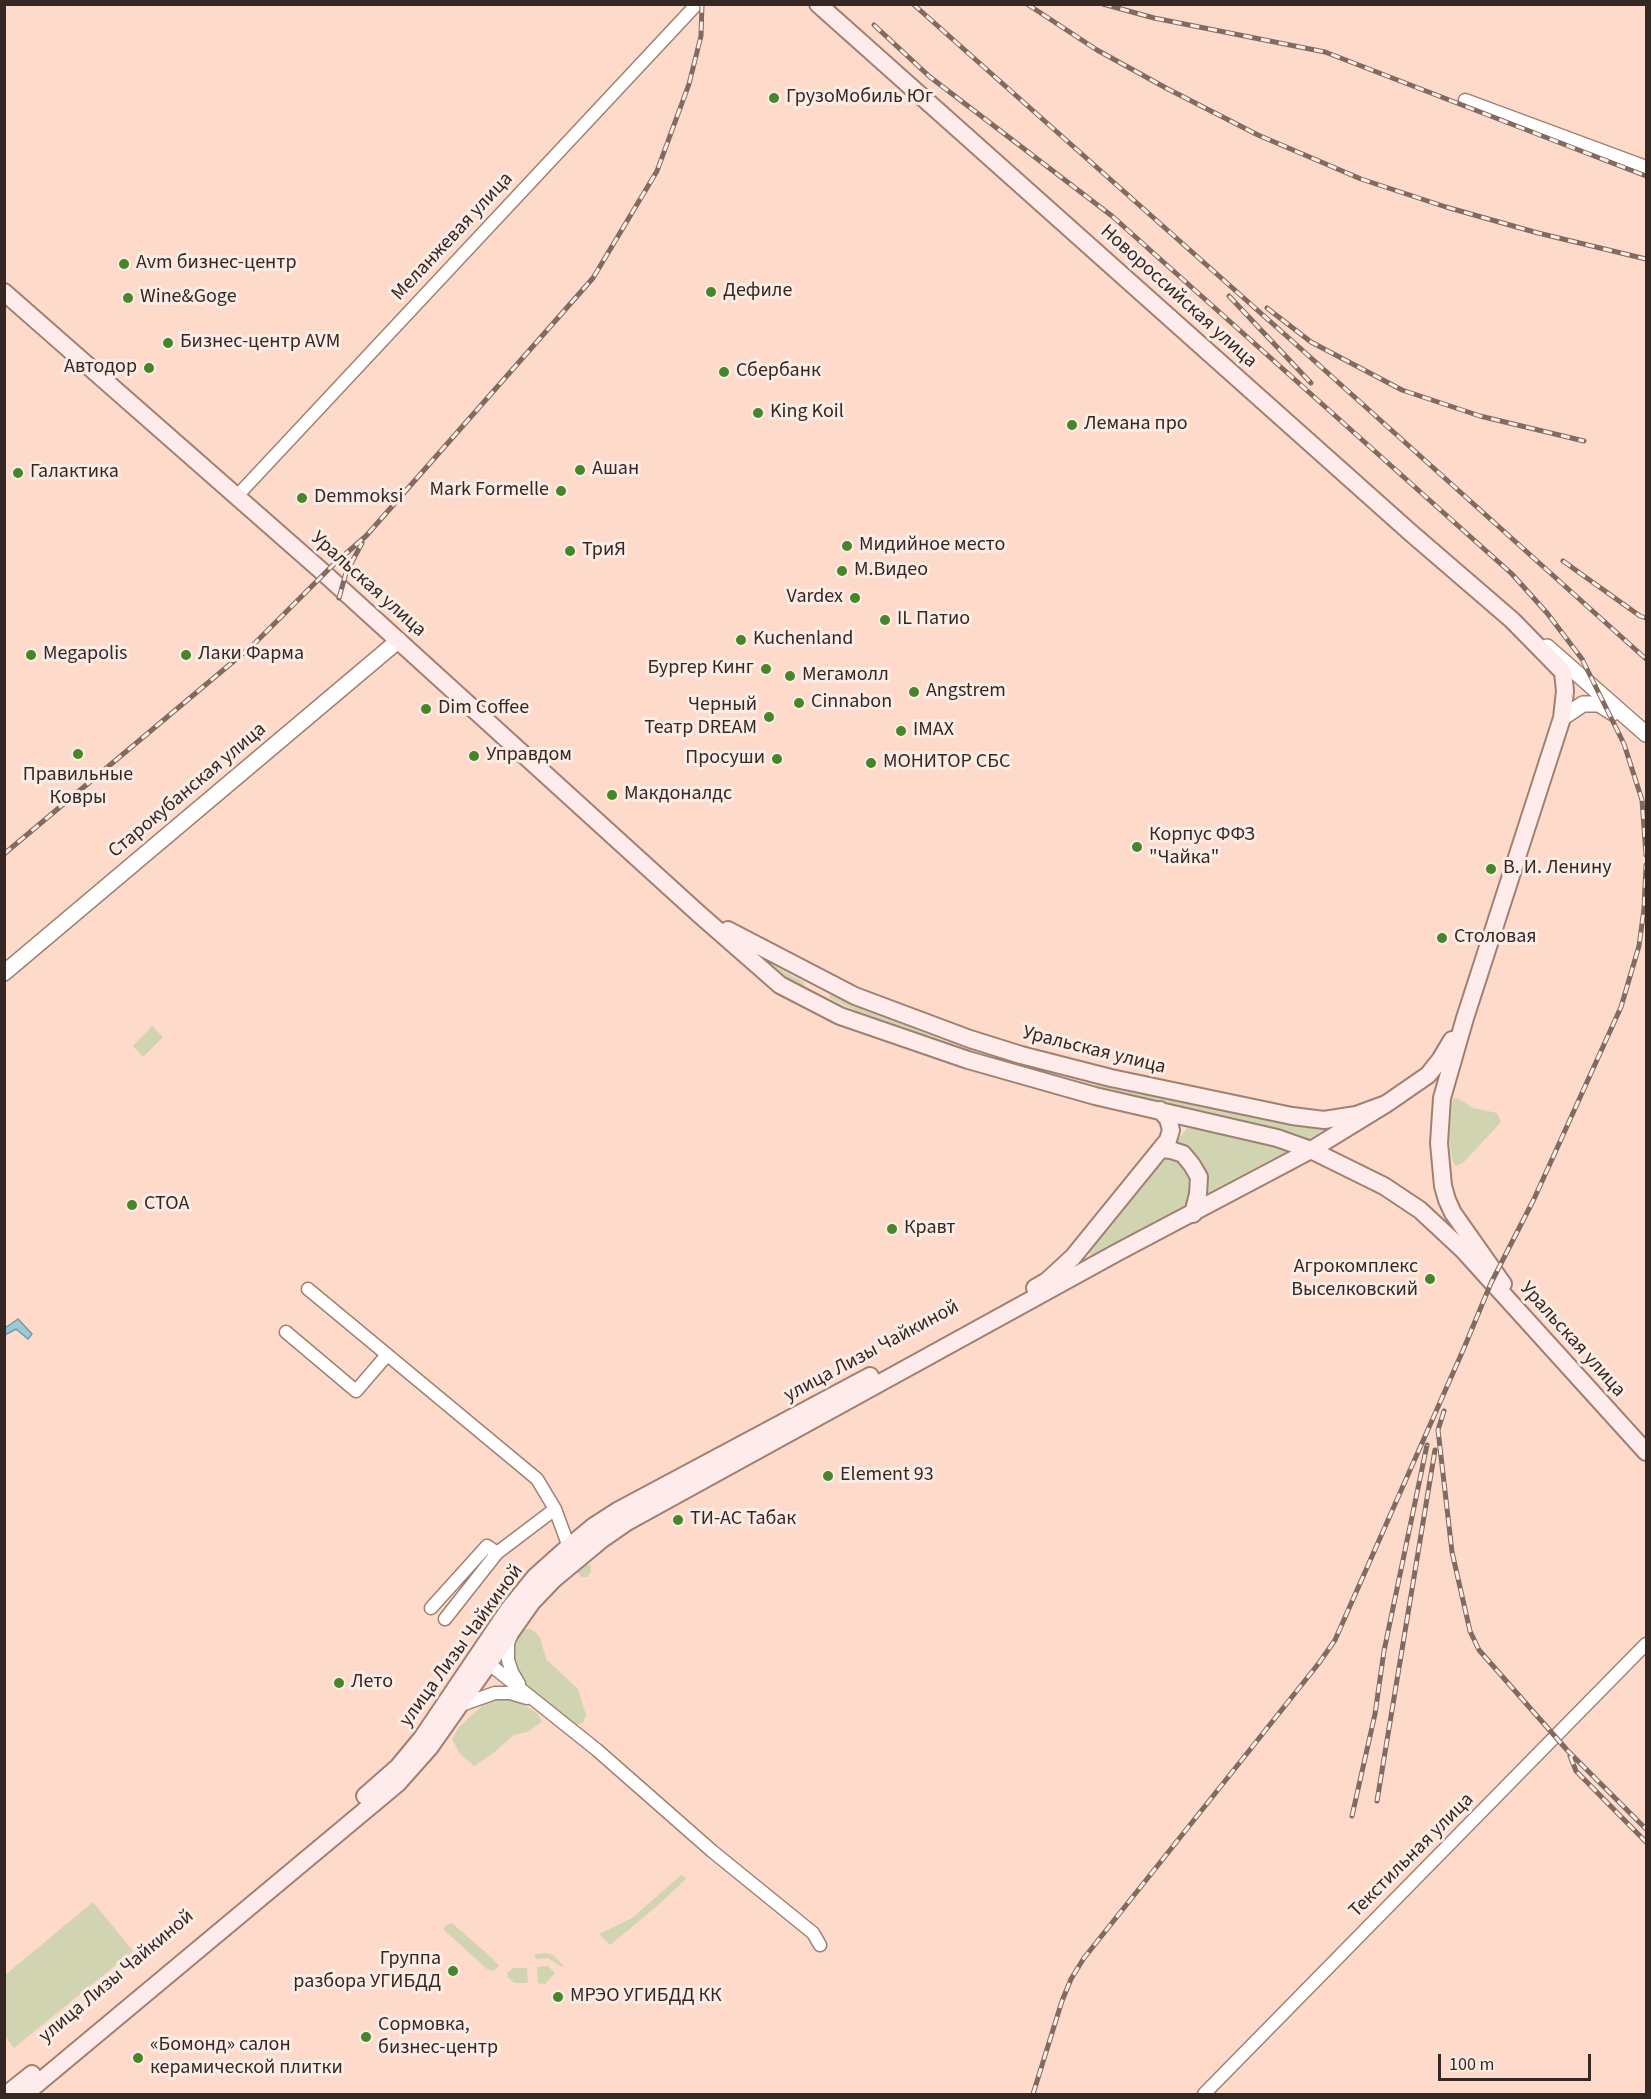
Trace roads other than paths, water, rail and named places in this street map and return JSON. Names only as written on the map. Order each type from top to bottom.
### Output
[{"type":"main road","name":"Новороссийская улица","points":[[818,4],[1411,533],[1512,620],[1563,672],[1565,692],[1562,718],[1465,1018],[1442,1098],[1438,1143],[1443,1186]]},
{"type":"main road","name":"Уральская улица","points":[[4,292],[399,640],[780,985],[830,1010],[968,1060],[1095,1096],[1245,1130],[1311,1150],[1384,1186],[1420,1210],[1463,1250],[1647,1450]]},
{"type":"main road","name":"Уральская улица","points":[[699,914],[810,975],[855,996],[970,1039],[1021,1055],[1121,1080],[1293,1116],[1324,1120],[1356,1115],[1386,1104],[1428,1075],[1440,1060],[1465,1018]]},
{"type":"main road","points":[[810,975],[814,990],[830,1010]]},
{"type":"main road","points":[[1021,1055],[1027,1066],[1052,1084]]},
{"type":"main road","points":[[1041,1290],[1192,1214],[1311,1150],[1386,1104]]},
{"type":"main road","points":[[1041,1290],[1047,1281],[1073,1257],[1168,1140],[1171,1130],[1168,1119],[1160,1110]]},
{"type":"main road","points":[[1161,1149],[1183,1154],[1199,1178],[1198,1194],[1192,1214]]},
{"type":"main road","name":"Уральская улица","points":[[1443,1186],[1453,1213],[1496,1272],[1514,1304],[1571,1368]]},
{"type":"main road","points":[[1420,1210],[1430,1208],[1440,1200],[1443,1186]]},
{"type":"main road","name":"улица Лизы Чайкиной","points":[[7,2094],[116,2012],[398,1783],[430,1747],[459,1705],[509,1609],[535,1577],[569,1547],[619,1510],[1041,1290]]},
{"type":"main road","name":"улица Лизы Чайкиной","points":[[25,2094],[398,1767],[483,1659],[519,1618],[554,1579],[601,1540],[627,1522],[1041,1290]]},
{"type":"street","name":"Меланжевая улица","points":[[237,496],[697,4]]},
{"type":"street","points":[[1465,100],[1647,168]]},
{"type":"street","name":"Новороссийская улица","points":[[1512,620],[1558,656],[1647,734]]},
{"type":"street","name":"Старокубанская улица","points":[[4,973],[399,640]]},
{"type":"street","points":[[1562,718],[1583,704],[1599,704],[1647,734]]},
{"type":"street","points":[[308,1289],[537,1479],[555,1509],[569,1547]]},
{"type":"street","points":[[286,1332],[356,1391],[387,1355]]},
{"type":"street","points":[[445,1619],[497,1553],[555,1509]]},
{"type":"street","points":[[431,1608],[487,1546],[497,1553]]},
{"type":"street","points":[[519,1618],[508,1643],[508,1660],[520,1685],[535,1700]]},
{"type":"street","name":"Текстильная улица","points":[[1204,2094],[1647,1644]]},
{"type":"street","points":[[483,1659],[597,1750],[712,1851],[813,1933],[820,1945]]},
{"type":"street","points":[[459,1705],[495,1693],[510,1693],[535,1700]]},
{"type":"water","points":[[18,1319],[32,1334],[28,1339],[16,1329],[5,1335],[5,1328]]},
{"type":"railway","points":[[4,854],[253,645],[334,564],[366,536],[593,278],[657,171],[689,84],[701,36],[702,4]]},
{"type":"railway","points":[[913,4],[1646,659]]},
{"type":"railway","points":[[1027,4],[1097,50],[1166,88],[1258,135],[1361,179],[1446,207],[1538,233],[1646,259]]},
{"type":"railway","points":[[1103,4],[1154,18],[1325,52],[1646,176]]},
{"type":"railway","points":[[874,25],[930,77],[1112,216],[1512,574],[1547,613],[1582,659],[1624,744],[1642,800],[1646,855]]},
{"type":"railway","points":[[1229,296],[1311,383]]},
{"type":"railway","points":[[1267,308],[1311,342],[1402,390],[1480,416],[1584,441]]},
{"type":"railway","points":[[339,598],[346,573],[362,543]]},
{"type":"railway","points":[[1563,561],[1646,618]]},
{"type":"railway","points":[[1033,2094],[1062,2001],[1071,1979],[1084,1958],[1335,1640],[1491,1283],[1534,1199],[1621,1007],[1639,946],[1646,865]]},
{"type":"railway","points":[[1444,1411],[1438,1430],[1452,1552],[1470,1631],[1479,1650],[1567,1750],[1646,1829]]},
{"type":"railway","points":[[1352,1816],[1375,1714],[1384,1651],[1427,1445]]},
{"type":"railway","points":[[1377,1801],[1435,1450]]},
{"type":"railway","points":[[1570,1756],[1576,1771],[1646,1842]]},
{"type":"place","name":"ГрузоМобиль Юг","points":[[774,98]]},
{"type":"place","name":"Avm бизнес-центр","points":[[124,264]]},
{"type":"place","name":"Дефиле","points":[[711,292]]},
{"type":"place","name":"Wine&Goge","points":[[128,298]]},
{"type":"place","name":"Бизнес-центр AVM","points":[[168,343]]},
{"type":"place","name":"Автодор","points":[[149,368]]},
{"type":"place","name":"Сбербанк","points":[[724,372]]},
{"type":"place","name":"King Koil","points":[[758,413]]},
{"type":"place","name":"Лемана про","points":[[1072,425]]},
{"type":"place","name":"Ашан","points":[[580,470]]},
{"type":"place","name":"Галактика","points":[[18,473]]},
{"type":"place","name":"Mark Formelle","points":[[561,491]]},
{"type":"place","name":"Demmoksi","points":[[302,498]]},
{"type":"place","name":"Мидийное место","points":[[847,546]]},
{"type":"place","name":"ТриЯ","points":[[570,551]]},
{"type":"place","name":"М.Видео","points":[[842,571]]},
{"type":"place","name":"Vardex","points":[[855,598]]},
{"type":"place","name":"IL Патио","points":[[885,620]]},
{"type":"place","name":"Kuchenland","points":[[741,640]]},
{"type":"place","name":"Megapolis","points":[[31,655]]},
{"type":"place","name":"Лаки Фарма","points":[[186,655]]},
{"type":"place","name":"Бургер Кинг","points":[[766,669]]},
{"type":"place","name":"Мегамолл","points":[[790,676]]},
{"type":"place","name":"Angstrem","points":[[914,692]]},
{"type":"place","name":"Cinnabon","points":[[799,703]]},
{"type":"place","name":"Dim Coffee","points":[[426,709]]},
{"type":"place","name":"Черный Театр DREAM","points":[[769,717]]},
{"type":"place","name":"IMAX","points":[[901,731]]},
{"type":"place","name":"Правильные Ковры","points":[[78,754]]},
{"type":"place","name":"Управдом","points":[[474,756]]},
{"type":"place","name":"Просуши","points":[[777,759]]},
{"type":"place","name":"МОНИТОР СБС","points":[[871,763]]},
{"type":"place","name":"Макдоналдс","points":[[612,795]]},
{"type":"place","name":"Корпус ФФЗ \"Чайка\"","points":[[1137,847]]},
{"type":"place","name":"В. И. Ленину","points":[[1491,869]]},
{"type":"place","name":"Столовая","points":[[1442,938]]},
{"type":"place","name":"СТОА","points":[[132,1205]]},
{"type":"place","name":"Кравт","points":[[892,1229]]},
{"type":"place","name":"Агрокомплекс Выселковский","points":[[1430,1279]]},
{"type":"place","name":"Element 93","points":[[828,1476]]},
{"type":"place","name":"ТИ-АС Табак","points":[[678,1520]]},
{"type":"place","name":"Лето","points":[[339,1683]]},
{"type":"place","name":"Группа разбора УГИБДД","points":[[453,1971]]},
{"type":"place","name":"МРЭО УГИБДД КК","points":[[558,1997]]},
{"type":"place","name":"Сормовка, бизнес-центр","points":[[366,2037]]},
{"type":"place","name":"«Бомонд» салон керамической плитки","points":[[138,2058]]}]
